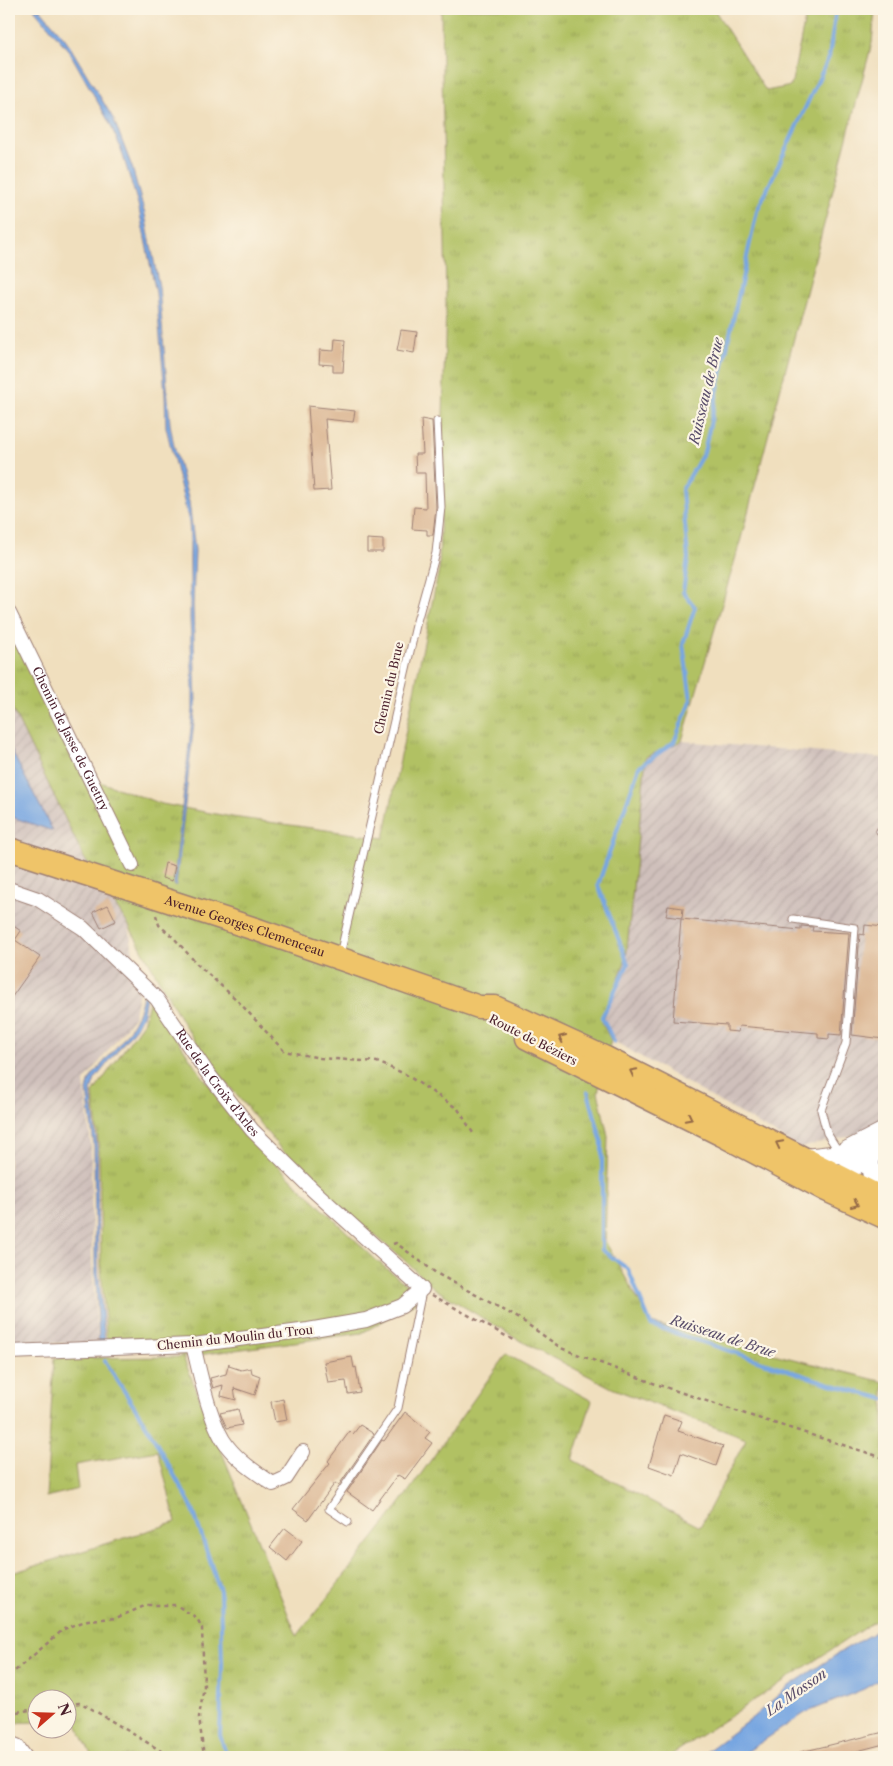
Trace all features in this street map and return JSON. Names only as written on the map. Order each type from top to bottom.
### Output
[{"type":"main road","name":"Avenue Georges Clemenceau","points":[[9,849],[339,958],[479,1007]]},
{"type":"main road","name":"Route de Béziers","points":[[479,1007],[487,1018],[722,1135],[846,1171],[884,1217]]},
{"type":"main road","name":"Route de Béziers","points":[[479,1007],[495,1007],[504,1011],[606,1058],[806,1158],[846,1171],[884,1199]]},
{"type":"street","name":"Chemin de Jasse de Guettry","points":[[9,613],[132,865]]},
{"type":"street","name":"Rue de la Croix d'Arles","points":[[9,889],[38,899],[83,928],[157,999],[206,1070],[252,1130],[312,1190],[422,1289]]},
{"type":"street","points":[[846,1171],[884,1132]]},
{"type":"street","points":[[846,1171],[884,1138]]},
{"type":"street","points":[[846,1171],[870,1159],[884,1142]]},
{"type":"street","points":[[846,1171],[875,1182],[884,1190]]},
{"type":"street","name":"Chemin du Moulin du Trou","points":[[9,1352],[192,1345],[273,1336],[366,1320],[402,1306],[422,1289]]},
{"type":"street","points":[[192,1345],[213,1418],[227,1446],[272,1484],[286,1478],[303,1452]]},
{"type":"street","points":[[9,1743],[17,1746],[25,1757]]},
{"type":"lane","name":"Chemin du Brue","points":[[339,958],[412,640],[436,553],[441,507],[437,421]]},
{"type":"lane","points":[[793,918],[855,928],[846,1043],[821,1110],[827,1133],[846,1171]]},
{"type":"lane","points":[[348,1522],[329,1509],[398,1408],[422,1289]]},
{"type":"path","points":[[158,898],[156,915],[159,925],[174,938],[197,964],[237,1000],[284,1051],[320,1058],[377,1062],[405,1074],[458,1109],[473,1132]]},
{"type":"path","points":[[377,1248],[396,1243],[436,1273],[520,1319],[561,1348],[736,1411],[884,1458]]},
{"type":"path","points":[[422,1289],[513,1340]]},
{"type":"path","points":[[9,1676],[64,1629],[88,1620],[116,1618],[147,1605],[176,1605],[197,1618],[202,1628],[204,1686],[199,1717],[204,1757]]},
{"type":"path","points":[[78,1703],[87,1706],[171,1757]]},
{"type":"path","points":[[9,1713],[28,1710]]},
{"type":"shaded area","points":[[9,702],[84,858],[129,926],[139,991],[133,1018],[84,1082],[91,1146],[92,1264],[98,1343],[9,1343]]},
{"type":"shaded area","points":[[682,741],[884,758],[884,1125],[879,1129],[800,1148],[612,1040],[602,1023],[626,959],[646,756]]},
{"type":"green space","points":[[441,9],[714,9],[766,91],[791,86],[807,9],[875,9],[872,43],[739,546],[682,741],[646,757],[626,959],[602,1023],[611,1040],[598,1092],[608,1136],[605,1241],[651,1323],[884,1382],[884,1615],[668,1757],[92,1757],[78,1727],[78,1688],[28,1688],[28,1722],[9,1723],[9,1574],[176,1522],[158,1451],[75,1465],[78,1489],[46,1497],[54,1358],[182,1357],[168,1340],[107,1344],[101,1269],[99,1151],[93,1093],[143,1023],[150,999],[198,1070],[248,1137],[376,1260],[423,1298],[362,1333],[183,1357],[297,1636],[394,1512],[506,1354],[592,1401],[573,1460],[700,1527],[746,1439],[614,1389],[515,1338],[435,1289],[402,1258],[336,1203],[280,1148],[208,1060],[183,1023],[129,926],[84,858],[9,702],[9,625],[83,776],[162,804],[232,817],[384,838],[439,569],[446,302]]},
{"type":"water","points":[[34,9],[40,9],[66,40],[114,120],[132,167],[145,215],[159,287],[170,424],[189,502],[195,550],[193,605],[196,704],[176,886],[174,885],[174,880],[193,710],[190,537],[189,522],[166,427],[165,392],[156,293],[138,204],[120,146],[109,122],[69,51]]},
{"type":"water","points":[[9,746],[53,831],[9,816]]},
{"type":"water","points":[[143,994],[146,996],[143,1013],[136,1027],[95,1079],[91,1091],[97,1148],[98,1267],[105,1344],[99,1343],[95,1261],[94,1146],[87,1091],[93,1075],[131,1028],[141,1006]]},
{"type":"water","name":"La Mosson","points":[[884,1627],[884,1677],[864,1689],[805,1713],[739,1757],[699,1757],[752,1718],[789,1686],[845,1649]]},
{"type":"building","points":[[401,330],[417,332],[414,353],[397,350]]},
{"type":"building","points":[[335,339],[345,340],[343,372],[333,372],[333,365],[319,364],[320,350],[334,351]]},
{"type":"building","points":[[308,406],[355,411],[353,422],[325,419],[331,490],[314,491]]},
{"type":"building","points":[[421,419],[432,421],[436,507],[433,535],[427,535],[427,530],[412,529],[414,507],[426,508],[425,473],[416,473],[415,454],[423,454]]},
{"type":"building","points":[[367,539],[383,540],[383,552],[367,552]]},
{"type":"building","points":[[165,863],[175,866],[172,881],[162,878]]},
{"type":"building","points":[[108,905],[116,921],[101,928],[93,912]]},
{"type":"building","points":[[668,906],[683,908],[682,918],[666,916]]},
{"type":"building","points":[[681,919],[801,930],[801,926],[813,927],[812,931],[849,933],[841,1035],[829,1034],[829,1039],[818,1038],[818,1033],[739,1026],[738,1032],[727,1031],[727,1025],[673,1021]]},
{"type":"building","points":[[9,923],[21,931],[15,940],[40,957],[9,1001]]},
{"type":"building","points":[[865,925],[884,927],[884,1039],[852,1035],[860,934],[864,935]]},
{"type":"building","points":[[352,1357],[354,1368],[356,1367],[360,1392],[348,1394],[346,1381],[328,1383],[324,1362]]},
{"type":"building","points":[[229,1363],[229,1366],[241,1370],[251,1368],[252,1373],[260,1376],[255,1395],[234,1388],[236,1400],[221,1396],[223,1385],[213,1388],[210,1378],[226,1374]]},
{"type":"building","points":[[283,1399],[287,1420],[275,1422],[271,1402]]},
{"type":"building","points":[[238,1409],[242,1425],[227,1428],[220,1413]]},
{"type":"building","points":[[405,1412],[430,1432],[425,1438],[432,1443],[405,1479],[398,1475],[372,1510],[347,1492],[382,1440],[384,1441]]},
{"type":"building","points":[[664,1415],[682,1421],[678,1431],[723,1446],[716,1466],[681,1453],[674,1475],[649,1466]]},
{"type":"building","points":[[360,1425],[374,1434],[339,1485],[335,1483],[308,1520],[293,1509],[330,1463],[328,1461],[350,1431],[353,1434]]},
{"type":"building","points":[[285,1528],[302,1541],[287,1561],[270,1547]]},
{"type":"building","points":[[884,1732],[884,1744],[834,1757],[797,1757],[797,1753]]},
{"type":"waterway","name":"Ruisseau de Brue","points":[[614,1042],[602,1017],[628,964],[598,885],[639,767],[674,742],[691,700],[683,644],[695,607],[683,592],[688,558],[682,490],[704,452],[757,211],[829,57],[836,9]]},
{"type":"waterway","name":"Ruisseau de Brue","points":[[588,1092],[602,1143],[602,1250],[628,1269],[651,1325],[827,1383],[884,1399]]},
{"type":"waterway","points":[[105,1361],[149,1430],[192,1507],[220,1591],[222,1663],[220,1735],[227,1757]]}]
